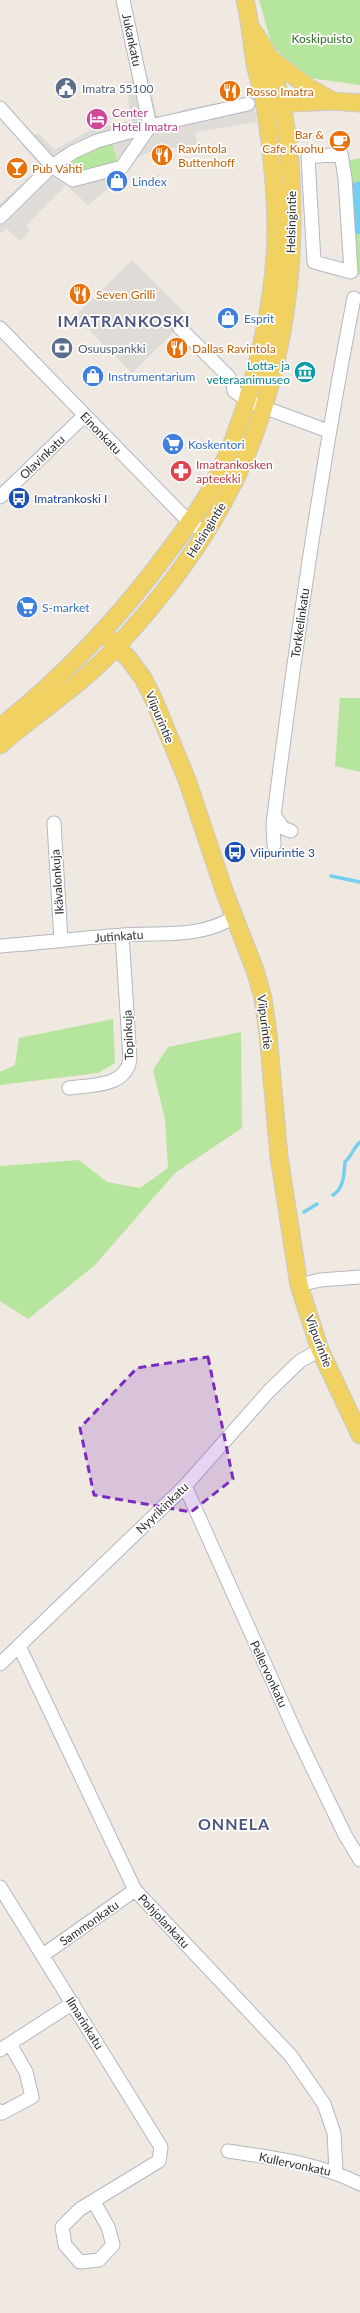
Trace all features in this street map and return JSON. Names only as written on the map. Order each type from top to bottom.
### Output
[{"type":"main road","points":[[245,0],[252,29],[270,58],[308,87],[333,101]]},
{"type":"main road","name":"Helsingintie","points":[[0,727],[63,673],[103,633],[139,591],[190,523],[211,488],[232,441],[247,400],[254,376],[268,310],[276,235],[273,171],[256,104],[252,29]]},
{"type":"main road","name":"Helsingintie","points":[[0,745],[76,686],[117,647],[167,586],[206,533],[243,464],[263,407],[279,341],[291,260],[291,171],[282,103],[270,58]]},
{"type":"main road","points":[[256,104],[333,101],[360,103]]},
{"type":"main road","name":"Viipurintie","points":[[103,633],[143,678],[154,700],[187,780],[255,970],[263,998],[279,1157],[299,1285],[320,1350],[360,1435]]},
{"type":"street","name":"Jukankatu","points":[[123,0],[150,126]]},
{"type":"street","points":[[0,217],[52,166],[73,152],[97,141],[150,126],[256,104]]},
{"type":"street","points":[[0,108],[52,166],[73,180],[122,167],[150,126]]},
{"type":"street","points":[[341,154],[345,178],[352,272],[314,262],[308,157],[341,154]]},
{"type":"street","name":"Torkkelinkatu","points":[[274,845],[274,815],[328,431],[354,298]]},
{"type":"street","points":[[179,327],[228,376],[233,383],[234,391],[247,400],[263,407],[328,431]]},
{"type":"street","name":"Einonkatu","points":[[0,328],[84,416],[190,523],[206,533]]},
{"type":"street","name":"Olavinkatu","points":[[0,497],[84,416]]},
{"type":"street","points":[[274,815],[283,828],[291,831]]},
{"type":"street","name":"Ikävalonkuja","points":[[54,823],[61,941]]},
{"type":"street","name":"Jutinkatu","points":[[0,946],[122,935],[186,933],[216,927],[235,916]]},
{"type":"street","name":"Topinkuja","points":[[69,1088],[114,1082],[124,1076],[129,1069],[130,1059],[122,935]]},
{"type":"street","points":[[299,1285],[320,1280],[360,1277]]},
{"type":"street","name":"Nyyrikinkatu","points":[[0,1664],[185,1486],[269,1391],[300,1361],[320,1350]]},
{"type":"street","name":"Pellervonkatu","points":[[185,1486],[299,1740],[345,1835],[360,1860]]},
{"type":"street","name":"Pohjolankatu","points":[[19,1646],[135,1890],[291,2056],[324,2104],[334,2134],[336,2172]]},
{"type":"street","name":"Ilmarinkatu","points":[[0,1887],[161,2147],[159,2161],[94,2202]]},
{"type":"street","name":"Sammonkatu","points":[[43,1955],[135,1890]]},
{"type":"street","points":[[0,2111],[2,2113],[32,2097],[26,2072],[5,2047],[73,2003]]},
{"type":"street","name":"Kullervonkatu","points":[[228,2151],[287,2160],[336,2172],[360,2184]]},
{"type":"street","points":[[94,2202],[108,2227],[113,2245],[99,2260],[80,2262],[65,2245],[62,2227],[80,2209],[94,2202]]},
{"type":"highlighted area","points":[[208,1357],[233,1479],[191,1512],[94,1495],[80,1428],[137,1368]]},
{"type":"green space","name":"Koskipuisto","points":[[259,0],[360,0],[360,85],[309,78],[272,46]]},
{"type":"green space","points":[[113,144],[119,165],[77,175],[72,158],[97,147]]},
{"type":"green space","points":[[360,158],[360,275],[351,272],[343,162]]},
{"type":"green space","points":[[340,698],[360,698],[360,772],[335,766]]},
{"type":"green space","points":[[113,1019],[115,1063],[98,1073],[0,1085],[0,1072],[15,1065],[19,1038]]},
{"type":"green space","points":[[241,1032],[242,1128],[175,1173],[95,1265],[28,1319],[0,1301],[0,1166],[79,1160],[107,1182],[140,1188],[168,1168],[165,1119],[153,1070],[168,1047]]},
{"type":"shaded area","points":[[149,77],[156,114],[164,120],[182,118],[181,110],[252,96],[257,122],[196,132],[197,144],[146,153],[135,159],[124,172],[106,175],[109,188],[88,205],[66,185],[26,226],[30,230],[20,241],[6,228],[0,234],[0,204],[41,166],[21,144],[38,133],[55,150],[90,130],[132,120],[125,82]],"holes":[[[112,144],[119,165],[77,175],[72,158],[97,147]]]},
{"type":"shaded area","points":[[132,260],[189,317],[132,373],[75,316]]},
{"type":"water","points":[[360,181],[360,234],[356,234],[353,227],[351,184]]},
{"type":"waterway","points":[[331,876],[360,882]]},
{"type":"waterway","points":[[333,1195],[337,1192],[341,1185],[344,1176],[345,1162],[360,1142]]},
{"type":"waterway","points":[[304,1212],[317,1204]]},
{"type":"place","name":"Imatra 55100","points":[[66,88]]},
{"type":"place","name":"Rosso Imatra","points":[[230,91]]},
{"type":"place","name":"Center Hotel Imatra","points":[[97,119]]},
{"type":"place","name":"Bar & Cafe Kuohu","points":[[340,141]]},
{"type":"place","name":"Ravintola Buttenhoff","points":[[162,155]]},
{"type":"place","name":"Pub Vahti","points":[[17,168]]},
{"type":"place","name":"Lindex","points":[[117,181]]},
{"type":"place","name":"Seven Grilli","points":[[80,294]]},
{"type":"place","name":"Esprit","points":[[228,318]]},
{"type":"place","name":"Osuuspankki","points":[[62,348]]},
{"type":"place","name":"Dallas Ravintola","points":[[177,348]]},
{"type":"place","name":"Lotta- ja veteraanimuseo","points":[[305,372]]},
{"type":"place","name":"Instrumentarium","points":[[93,376]]},
{"type":"place","name":"Koskentori","points":[[173,444]]},
{"type":"place","name":"Imatrankosken apteekki","points":[[181,471]]},
{"type":"place","name":"Imatrankoski I","points":[[19,498]]},
{"type":"place","name":"S-market","points":[[27,607]]},
{"type":"place","name":"Viipurintie 3","points":[[235,852]]},
{"type":"district","name":"IMATRANKOSKI","points":[[124,320]]},
{"type":"district","name":"ONNELA","points":[[234,1823]]}]
